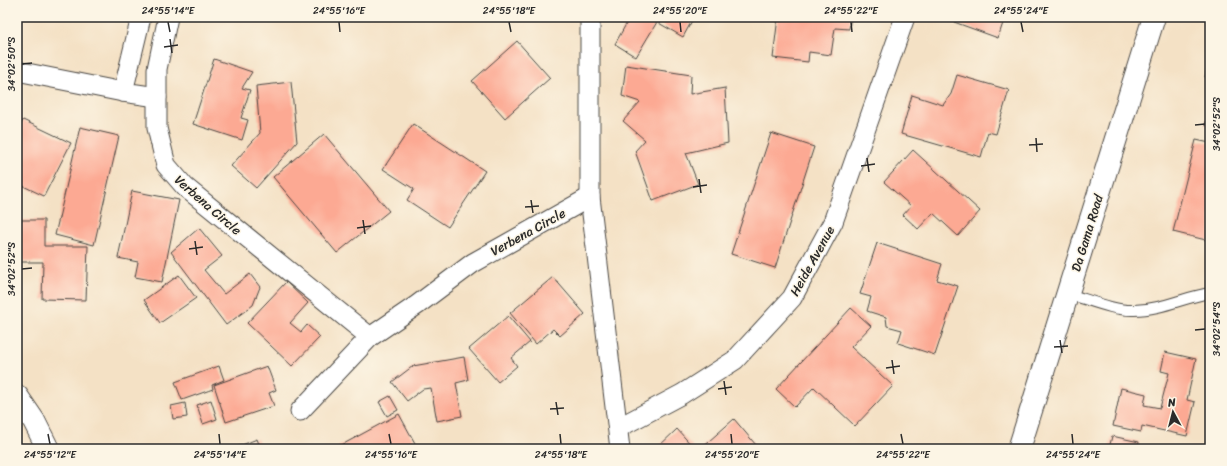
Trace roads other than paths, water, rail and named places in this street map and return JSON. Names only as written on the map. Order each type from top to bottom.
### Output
[{"type":"street","points":[[123,92],[141,17]]},
{"type":"street","name":"Verbena Circle","points":[[168,17],[157,69],[157,128],[166,165],[185,187],[370,337]]},
{"type":"street","points":[[590,17],[590,197],[620,449]]},
{"type":"street","name":"Heide Avenue","points":[[618,428],[682,394],[735,360],[792,298],[833,222],[905,17]]},
{"type":"street","name":"Da Gama Road","points":[[1019,449],[1154,17]]},
{"type":"street","points":[[17,71],[123,92],[157,97]]},
{"type":"street","name":"Verbena Circle","points":[[300,411],[370,337],[417,305],[473,263],[590,197]]},
{"type":"street","points":[[17,396],[34,421],[48,449]]},
{"type":"lane","points":[[1068,294],[1124,310],[1135,310],[1176,303],[1198,295],[1210,293]]}]
